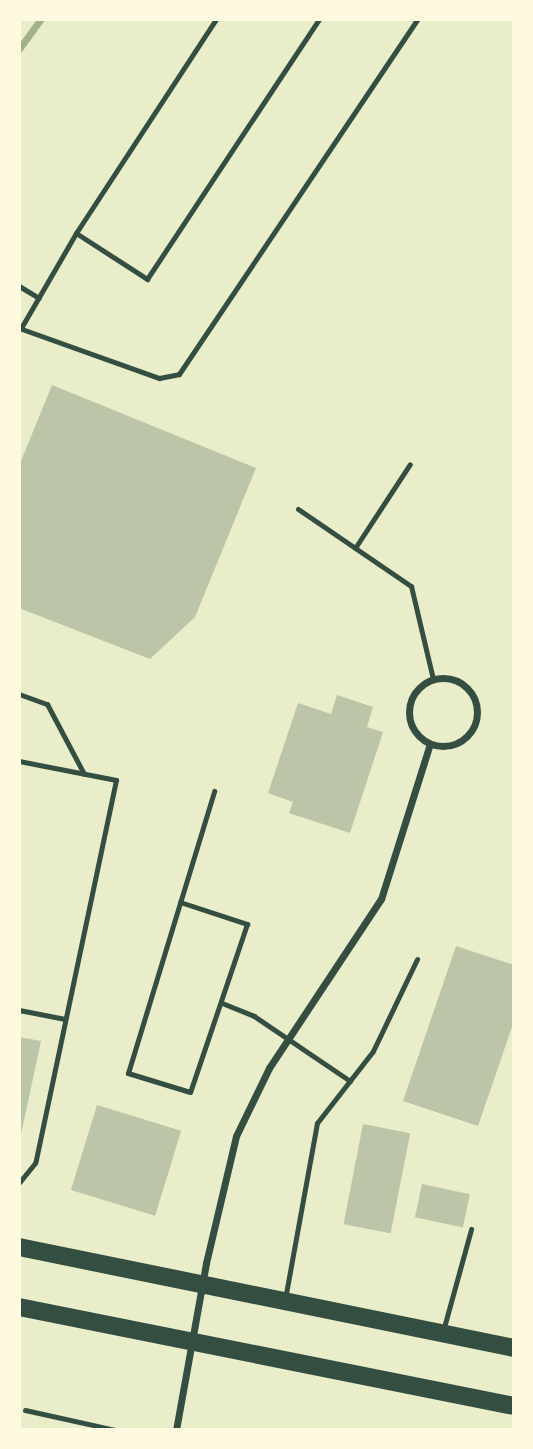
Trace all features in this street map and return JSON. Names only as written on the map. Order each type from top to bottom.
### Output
[{"type":"main road","points":[[19,1247],[514,1348]]},
{"type":"main road","points":[[19,1307],[514,1406]]},
{"type":"street","points":[[433,679],[457,681],[475,700],[477,711],[471,732],[462,740],[430,744],[412,726],[409,714],[416,691],[433,679]]},
{"type":"street","points":[[176,1430],[202,1286],[236,1136],[251,1099],[381,899],[430,744]]},
{"type":"lane","points":[[216,19],[76,233],[20,328],[159,378],[179,374],[418,19]]},
{"type":"lane","points":[[76,233],[147,279],[319,19]]},
{"type":"lane","points":[[19,286],[39,298]]},
{"type":"lane","points":[[355,548],[410,464]]},
{"type":"lane","points":[[298,509],[411,586],[433,679]]},
{"type":"lane","points":[[19,694],[47,704],[85,774]]},
{"type":"lane","points":[[19,761],[116,780],[35,1163],[19,1183]]},
{"type":"lane","points":[[180,902],[247,924],[190,1092],[128,1073],[180,902],[215,791]]},
{"type":"lane","points":[[284,1303],[317,1123],[373,1051],[417,959]]},
{"type":"lane","points":[[222,1003],[254,1016],[350,1081]]},
{"type":"lane","points":[[19,1010],[65,1019]]},
{"type":"lane","points":[[442,1334],[471,1229]]},
{"type":"lane","points":[[25,1410],[115,1430]]},
{"type":"building","points":[[52,385],[256,468],[195,617],[150,659],[19,608],[19,466]]},
{"type":"building","points":[[337,695],[373,707],[367,727],[383,732],[350,833],[289,813],[293,802],[268,793],[298,703],[331,714]]},
{"type":"building","points":[[456,946],[514,965],[514,1021],[478,1126],[403,1101]]},
{"type":"building","points":[[19,1037],[41,1041],[20,1139],[19,1139]]},
{"type":"building","points":[[97,1105],[181,1131],[155,1216],[71,1190]]},
{"type":"building","points":[[363,1124],[410,1133],[391,1233],[344,1224]]},
{"type":"building","points":[[422,1184],[470,1194],[463,1227],[415,1217]]},
{"type":"waterway","points":[[19,49],[41,19]]}]
